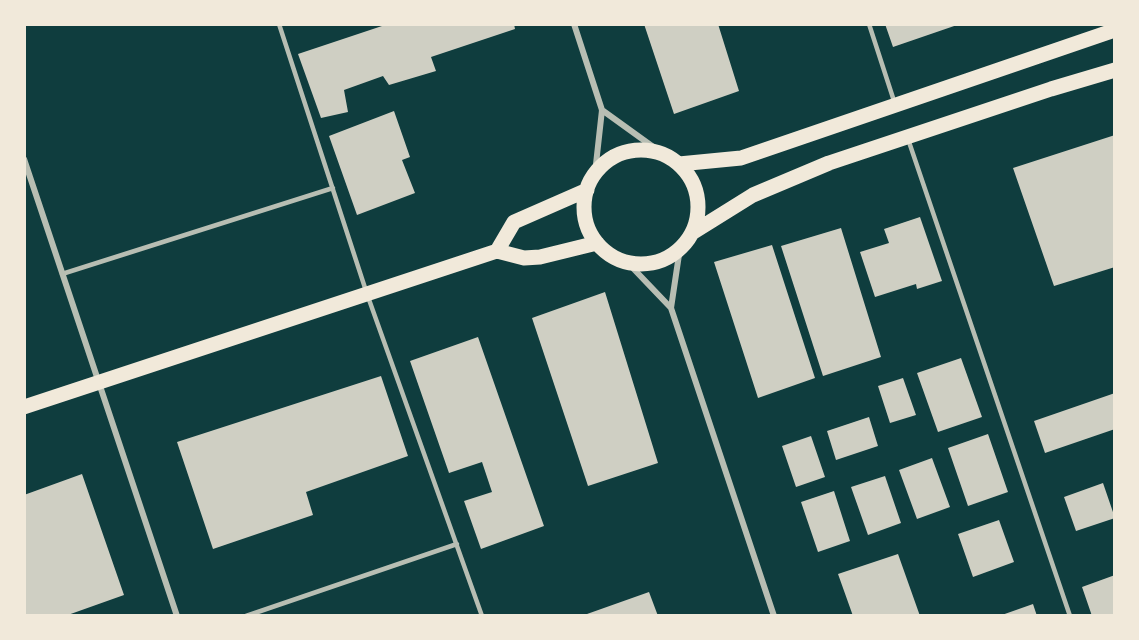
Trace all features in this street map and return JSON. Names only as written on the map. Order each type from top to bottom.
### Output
[{"type":"main road","points":[[679,164],[741,158],[1115,30]]},
{"type":"main road","points":[[692,233],[697,215],[697,196],[691,179],[679,164],[663,154],[645,150],[626,152],[609,160],[595,173],[587,190],[584,208],[587,226],[597,243],[610,256],[628,263],[646,263],[665,258],[680,248],[692,233],[753,195],[829,163],[1115,70]]},
{"type":"main road","points":[[496,251],[514,222],[587,190]]},
{"type":"main road","points":[[24,406],[496,251],[524,258],[540,257],[597,243]]},
{"type":"street","points":[[574,24],[602,110],[595,173]]},
{"type":"street","points":[[602,110],[663,154]]},
{"type":"street","points":[[24,159],[177,616]]},
{"type":"street","points":[[671,308],[680,248]]},
{"type":"street","points":[[628,263],[671,308],[774,616]]},
{"type":"lane","points":[[279,24],[367,294],[482,616]]},
{"type":"lane","points":[[869,24],[895,105]]},
{"type":"lane","points":[[907,136],[1070,616]]},
{"type":"lane","points":[[62,274],[333,188]]},
{"type":"lane","points":[[246,616],[457,544]]},
{"type":"building","points":[[388,24],[514,24],[515,29],[431,57],[436,71],[389,85],[383,76],[344,90],[348,112],[321,118],[298,54]]},
{"type":"building","points":[[644,24],[718,24],[739,91],[674,114]]},
{"type":"building","points":[[885,24],[960,24],[893,47]]},
{"type":"building","points":[[394,111],[410,157],[402,160],[415,193],[357,215],[329,136]]},
{"type":"building","points":[[1115,135],[1115,267],[1054,286],[1013,168]]},
{"type":"building","points":[[920,217],[942,281],[917,289],[916,284],[875,297],[860,252],[889,243],[884,229]]},
{"type":"building","points":[[841,228],[881,357],[823,376],[781,246]]},
{"type":"building","points":[[772,245],[815,378],[758,398],[714,262]]},
{"type":"building","points":[[605,292],[658,463],[588,486],[532,318]]},
{"type":"building","points":[[478,337],[544,526],[481,549],[464,501],[492,492],[482,462],[449,473],[410,361]]},
{"type":"building","points":[[961,358],[982,417],[938,432],[917,373]]},
{"type":"building","points":[[381,376],[408,456],[306,492],[313,515],[213,549],[177,442]]},
{"type":"building","points":[[903,378],[916,415],[890,423],[878,386]]},
{"type":"building","points":[[1115,393],[1115,429],[1045,453],[1034,421]]},
{"type":"building","points":[[869,417],[878,446],[836,460],[827,431]]},
{"type":"building","points":[[988,434],[1008,492],[968,506],[948,448]]},
{"type":"building","points":[[811,436],[825,477],[796,487],[782,446]]},
{"type":"building","points":[[932,458],[950,507],[917,519],[899,470]]},
{"type":"building","points":[[82,474],[124,595],[65,616],[24,616],[24,495]]},
{"type":"building","points":[[885,476],[901,523],[868,535],[851,487]]},
{"type":"building","points":[[1103,483],[1115,518],[1076,531],[1064,497]]},
{"type":"building","points":[[834,491],[850,541],[818,552],[801,502]]},
{"type":"building","points":[[999,520],[1014,562],[973,577],[958,534]]},
{"type":"building","points":[[898,554],[920,616],[853,616],[838,574]]},
{"type":"building","points":[[1115,575],[1115,616],[1092,616],[1082,587]]},
{"type":"building","points":[[649,592],[658,616],[588,616],[587,614]]},
{"type":"building","points":[[1033,604],[1037,616],[999,616]]}]
